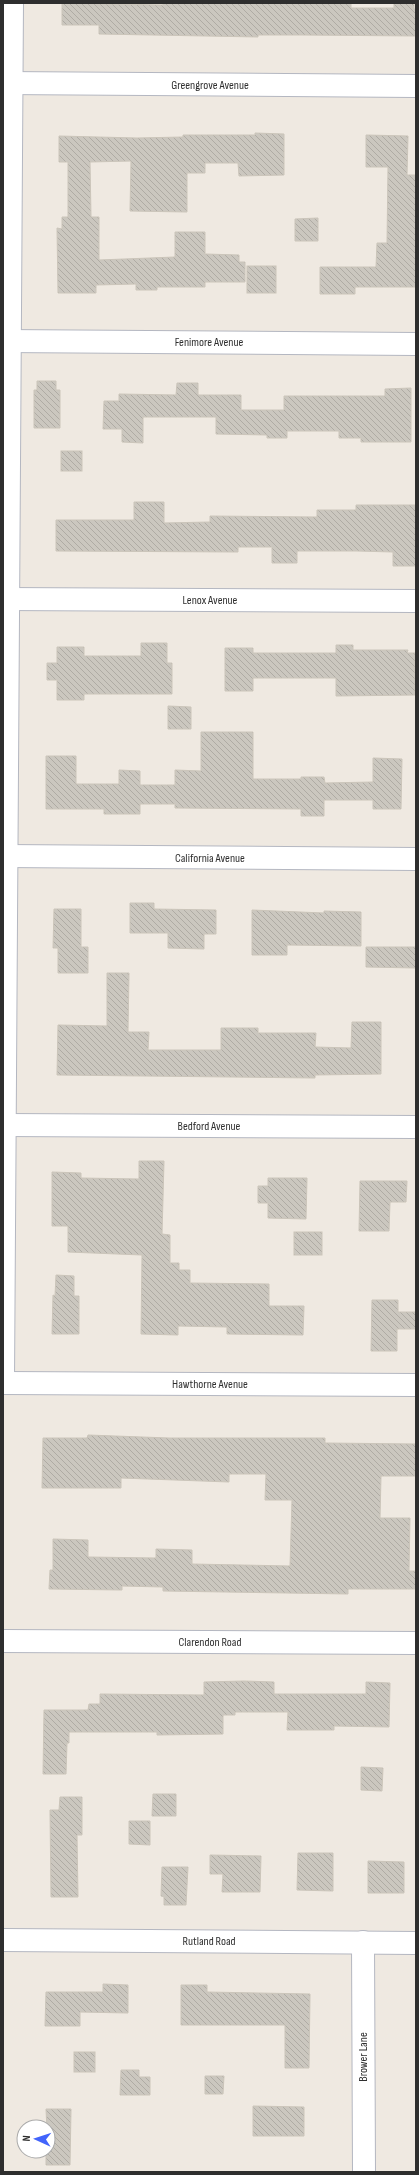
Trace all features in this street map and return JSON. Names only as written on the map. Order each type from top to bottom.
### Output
[{"type":"street","points":[[3,1382],[7,83],[12,3]]},
{"type":"street","name":"Greengrove Avenue","points":[[7,83],[416,86]]},
{"type":"street","name":"Fenimore Avenue","points":[[6,341],[416,344]]},
{"type":"street","name":"Lenox Avenue","points":[[6,599],[416,601]]},
{"type":"street","name":"California Avenue","points":[[5,856],[416,859]]},
{"type":"street","name":"Bedford Avenue","points":[[4,1125],[416,1128]]},
{"type":"street","name":"Hawthorne Avenue","points":[[3,1382],[416,1385]]},
{"type":"street","name":"Clarendon Road","points":[[3,1641],[416,1643]]},
{"type":"street","name":"Rutland Road","points":[[3,1940],[416,1942]]},
{"type":"street","name":"Brower Lane","points":[[363,1942],[364,2172]]},
{"type":"building","points":[[62,3],[163,5],[163,3],[351,3],[351,8],[394,8],[394,3],[414,3],[414,9],[416,9],[416,36],[258,35],[258,37],[99,34],[99,25],[62,25]]},
{"type":"building","points":[[255,133],[284,134],[284,175],[239,176],[238,163],[205,163],[205,173],[187,173],[187,212],[130,211],[131,161],[90,162],[91,217],[99,217],[99,260],[175,257],[175,232],[205,232],[205,254],[239,255],[239,262],[245,262],[245,282],[205,282],[205,287],[157,287],[157,290],[136,290],[136,284],[96,285],[96,293],[58,293],[57,228],[62,229],[62,217],[68,217],[68,162],[59,162],[59,136],[137,138],[183,137],[183,135],[255,135]]},
{"type":"building","points":[[366,135],[408,136],[407,175],[416,175],[416,287],[355,287],[355,294],[320,294],[320,267],[376,267],[377,243],[387,243],[388,167],[366,167]]},
{"type":"building","points":[[318,218],[318,241],[295,241],[295,219]]},
{"type":"building","points":[[247,266],[276,266],[276,293],[247,293]]},
{"type":"building","points":[[37,381],[56,381],[56,390],[60,390],[60,428],[34,428],[34,390],[37,390]]},
{"type":"building","points":[[177,383],[198,383],[198,395],[241,395],[241,410],[284,410],[284,396],[385,396],[385,389],[411,388],[411,442],[361,442],[361,438],[339,438],[339,431],[287,431],[287,438],[267,438],[267,435],[216,434],[216,417],[143,417],[143,443],[122,442],[122,429],[103,429],[104,401],[119,401],[119,394],[176,395]]},
{"type":"building","points":[[61,451],[82,451],[82,471],[61,471]]},
{"type":"building","points":[[134,502],[164,502],[164,523],[210,522],[210,516],[317,517],[317,510],[356,510],[356,505],[416,505],[416,566],[393,566],[393,552],[297,551],[297,563],[272,563],[272,547],[238,547],[238,552],[56,551],[56,520],[134,520]]},
{"type":"building","points":[[141,643],[167,643],[167,663],[172,663],[172,694],[84,694],[84,700],[57,700],[57,680],[47,680],[47,663],[57,663],[57,647],[84,647],[84,656],[141,656]]},
{"type":"building","points":[[336,645],[353,645],[353,650],[408,650],[407,653],[415,653],[415,695],[336,696],[336,678],[253,678],[253,691],[225,691],[225,648],[253,648],[253,653],[336,653]]},
{"type":"building","points":[[168,706],[191,707],[191,729],[168,729]]},
{"type":"building","points":[[201,732],[253,732],[253,779],[301,779],[301,777],[324,777],[325,783],[373,782],[373,758],[402,759],[401,809],[373,809],[373,800],[324,800],[324,816],[301,816],[301,809],[175,808],[175,804],[140,804],[140,814],[104,814],[104,809],[46,809],[46,756],[76,756],[76,784],[119,784],[119,770],[140,771],[140,785],[175,785],[175,770],[201,771]]},
{"type":"building","points":[[130,903],[154,903],[154,909],[216,910],[216,934],[204,934],[204,949],[168,948],[168,933],[130,933]]},
{"type":"building","points":[[54,909],[81,909],[81,947],[88,947],[88,973],[58,973],[58,948],[53,948]]},
{"type":"building","points":[[252,910],[324,913],[324,911],[361,912],[361,946],[287,945],[287,955],[252,955]]},
{"type":"building","points":[[366,947],[416,947],[416,968],[366,967]]},
{"type":"building","points":[[107,973],[129,973],[128,1032],[149,1032],[148,1050],[221,1050],[221,1028],[258,1028],[258,1033],[316,1033],[315,1047],[351,1048],[352,1022],[381,1022],[381,1074],[315,1075],[315,1078],[57,1075],[58,1025],[107,1026]]},
{"type":"building","points":[[139,1161],[164,1161],[162,1234],[170,1235],[170,1263],[179,1263],[179,1270],[190,1270],[190,1283],[269,1284],[269,1306],[304,1306],[303,1335],[227,1334],[227,1327],[178,1326],[178,1335],[141,1334],[142,1255],[68,1252],[68,1226],[52,1226],[52,1172],[81,1173],[81,1178],[139,1179]]},
{"type":"building","points":[[268,1178],[307,1178],[306,1219],[268,1218],[268,1203],[258,1203],[258,1186],[268,1186]]},
{"type":"building","points":[[360,1181],[407,1181],[406,1202],[390,1202],[389,1231],[359,1231]]},
{"type":"building","points":[[294,1232],[322,1232],[322,1255],[294,1255]]},
{"type":"building","points":[[56,1275],[74,1276],[74,1296],[79,1296],[79,1334],[52,1334],[53,1295],[55,1296]]},
{"type":"building","points":[[372,1300],[398,1300],[398,1312],[416,1312],[416,1329],[397,1329],[397,1351],[371,1351]]},
{"type":"building","points":[[88,1435],[169,1438],[325,1438],[325,1443],[416,1444],[416,1476],[381,1476],[380,1518],[410,1518],[409,1571],[416,1571],[416,1589],[348,1589],[348,1594],[163,1591],[163,1587],[122,1586],[122,1590],[49,1589],[50,1570],[53,1570],[53,1539],[88,1540],[88,1557],[156,1558],[156,1549],[192,1550],[192,1564],[290,1566],[292,1500],[265,1500],[266,1474],[229,1474],[229,1482],[121,1478],[121,1488],[42,1488],[43,1438],[87,1438]]},
{"type":"building","points":[[204,1682],[274,1682],[274,1694],[366,1694],[366,1682],[390,1683],[389,1727],[334,1726],[334,1730],[287,1730],[288,1712],[235,1712],[235,1715],[223,1715],[223,1734],[157,1735],[157,1732],[69,1732],[69,1743],[67,1743],[66,1774],[43,1774],[44,1710],[88,1710],[89,1704],[100,1704],[100,1694],[204,1695]]},
{"type":"building","points":[[361,1767],[383,1768],[382,1791],[361,1790]]},
{"type":"building","points":[[153,1794],[176,1794],[176,1816],[152,1816]]},
{"type":"building","points":[[60,1797],[82,1797],[82,1835],[77,1835],[78,1897],[51,1897],[50,1810],[59,1810]]},
{"type":"building","points":[[129,1821],[150,1821],[150,1845],[129,1844]]},
{"type":"building","points":[[298,1853],[333,1853],[333,1891],[297,1890]]},
{"type":"building","points":[[210,1855],[261,1856],[260,1892],[222,1892],[223,1874],[210,1874]]},
{"type":"building","points":[[368,1861],[404,1862],[404,1893],[368,1893]]},
{"type":"building","points":[[162,1867],[188,1867],[186,1905],[164,1905],[164,1897],[161,1896]]},
{"type":"building","points":[[103,1984],[128,1985],[128,2013],[80,2012],[80,2026],[45,2026],[46,1992],[103,1992]]},
{"type":"building","points":[[181,1985],[207,1985],[207,1992],[310,1994],[309,2068],[285,2068],[285,2025],[181,2025]]},
{"type":"building","points":[[74,2052],[95,2052],[95,2072],[74,2072]]},
{"type":"building","points":[[121,2070],[139,2070],[139,2077],[150,2077],[150,2095],[120,2095]]},
{"type":"building","points":[[205,2076],[224,2076],[223,2094],[205,2094]]},
{"type":"building","points":[[253,2106],[304,2107],[304,2136],[253,2136]]},
{"type":"building","points":[[46,2109],[71,2109],[70,2165],[46,2165],[46,2159],[56,2159],[56,2119],[46,2119]]}]
